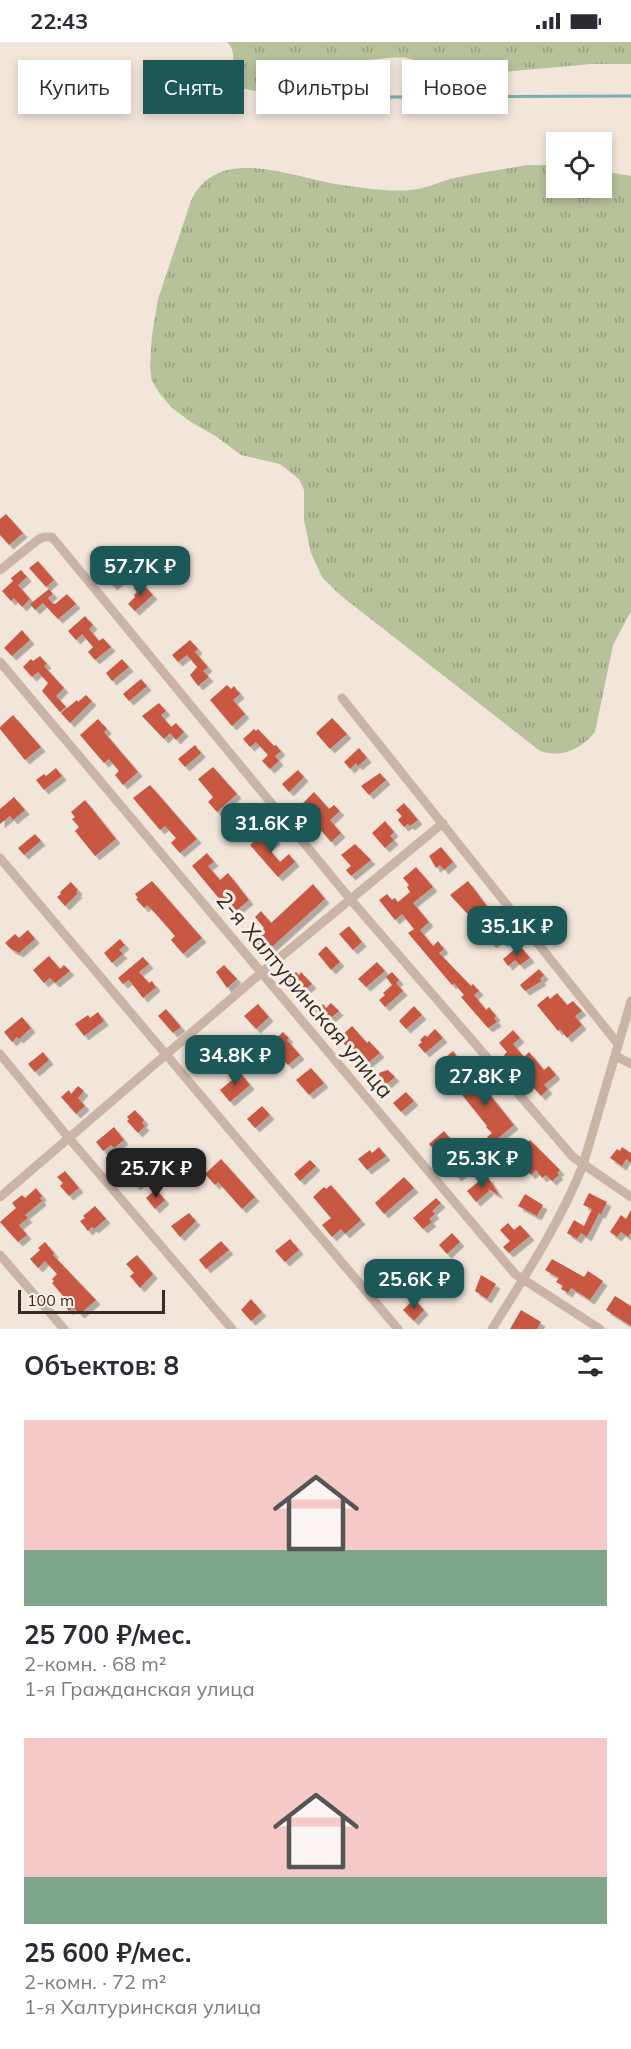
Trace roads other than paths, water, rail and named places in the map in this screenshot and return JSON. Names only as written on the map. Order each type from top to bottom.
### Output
[{"type":"street","points":[[0,570],[39,539],[48,536],[55,541],[351,900],[573,1157],[631,1197]]},
{"type":"street","name":"2-я Халтуринская улица","points":[[0,662],[510,1269],[522,1280],[600,1329]]},
{"type":"street","points":[[342,698],[618,1044]]},
{"type":"street","points":[[0,1197],[261,973],[443,823]]},
{"type":"street","points":[[0,858],[398,1329]]},
{"type":"street","points":[[492,1329],[559,1218],[583,1165],[631,1001]]},
{"type":"street","points":[[0,1054],[232,1329]]},
{"type":"street","points":[[615,1056],[631,1064]]},
{"type":"street","points":[[0,1255],[64,1329]]},
{"type":"waterway","points":[[390,97],[631,96]]}]
